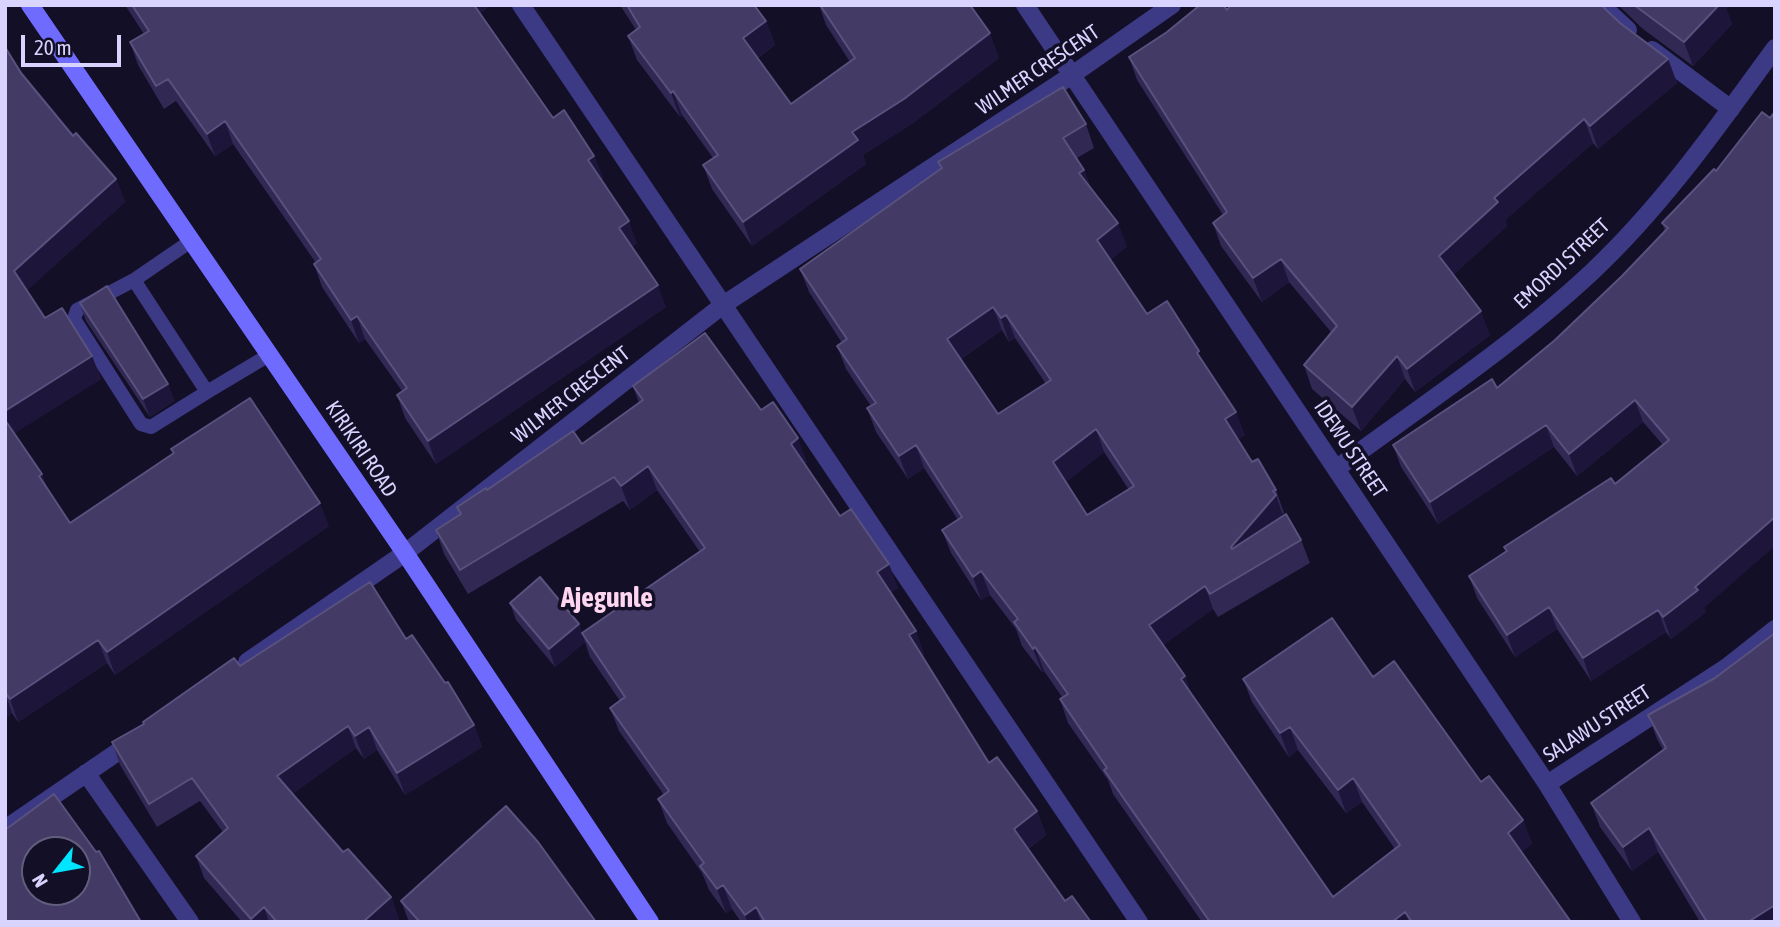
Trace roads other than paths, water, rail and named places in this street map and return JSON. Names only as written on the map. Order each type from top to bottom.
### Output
[{"type":"main road","name":"KIRIKIRI ROAD","points":[[30,5],[405,553],[650,922]]},
{"type":"street","points":[[521,5],[1139,922]]},
{"type":"street","name":"IDEWU STREET","points":[[1025,5],[1547,784],[1632,922]]},
{"type":"street","name":"WILMER CRESCENT","points":[[234,671],[405,553],[723,305],[1072,75],[1172,5]]},
{"type":"street","points":[[1601,5],[1636,38],[1731,108]]},
{"type":"street","name":"EMORDI STREET","points":[[1336,469],[1512,340],[1594,270],[1648,213],[1710,139],[1775,48]]},
{"type":"street","name":"SALAWU STREET","points":[[1547,784],[1727,667],[1775,629]]},
{"type":"street","points":[[5,829],[155,726]]},
{"type":"street","points":[[86,773],[190,922]]},
{"type":"lane","points":[[191,242],[134,280],[77,310],[74,319],[141,424],[151,427],[269,355]]},
{"type":"lane","points":[[134,280],[207,392]]},
{"type":"district","name":"Ajegunle","points":[[607,598]]}]
